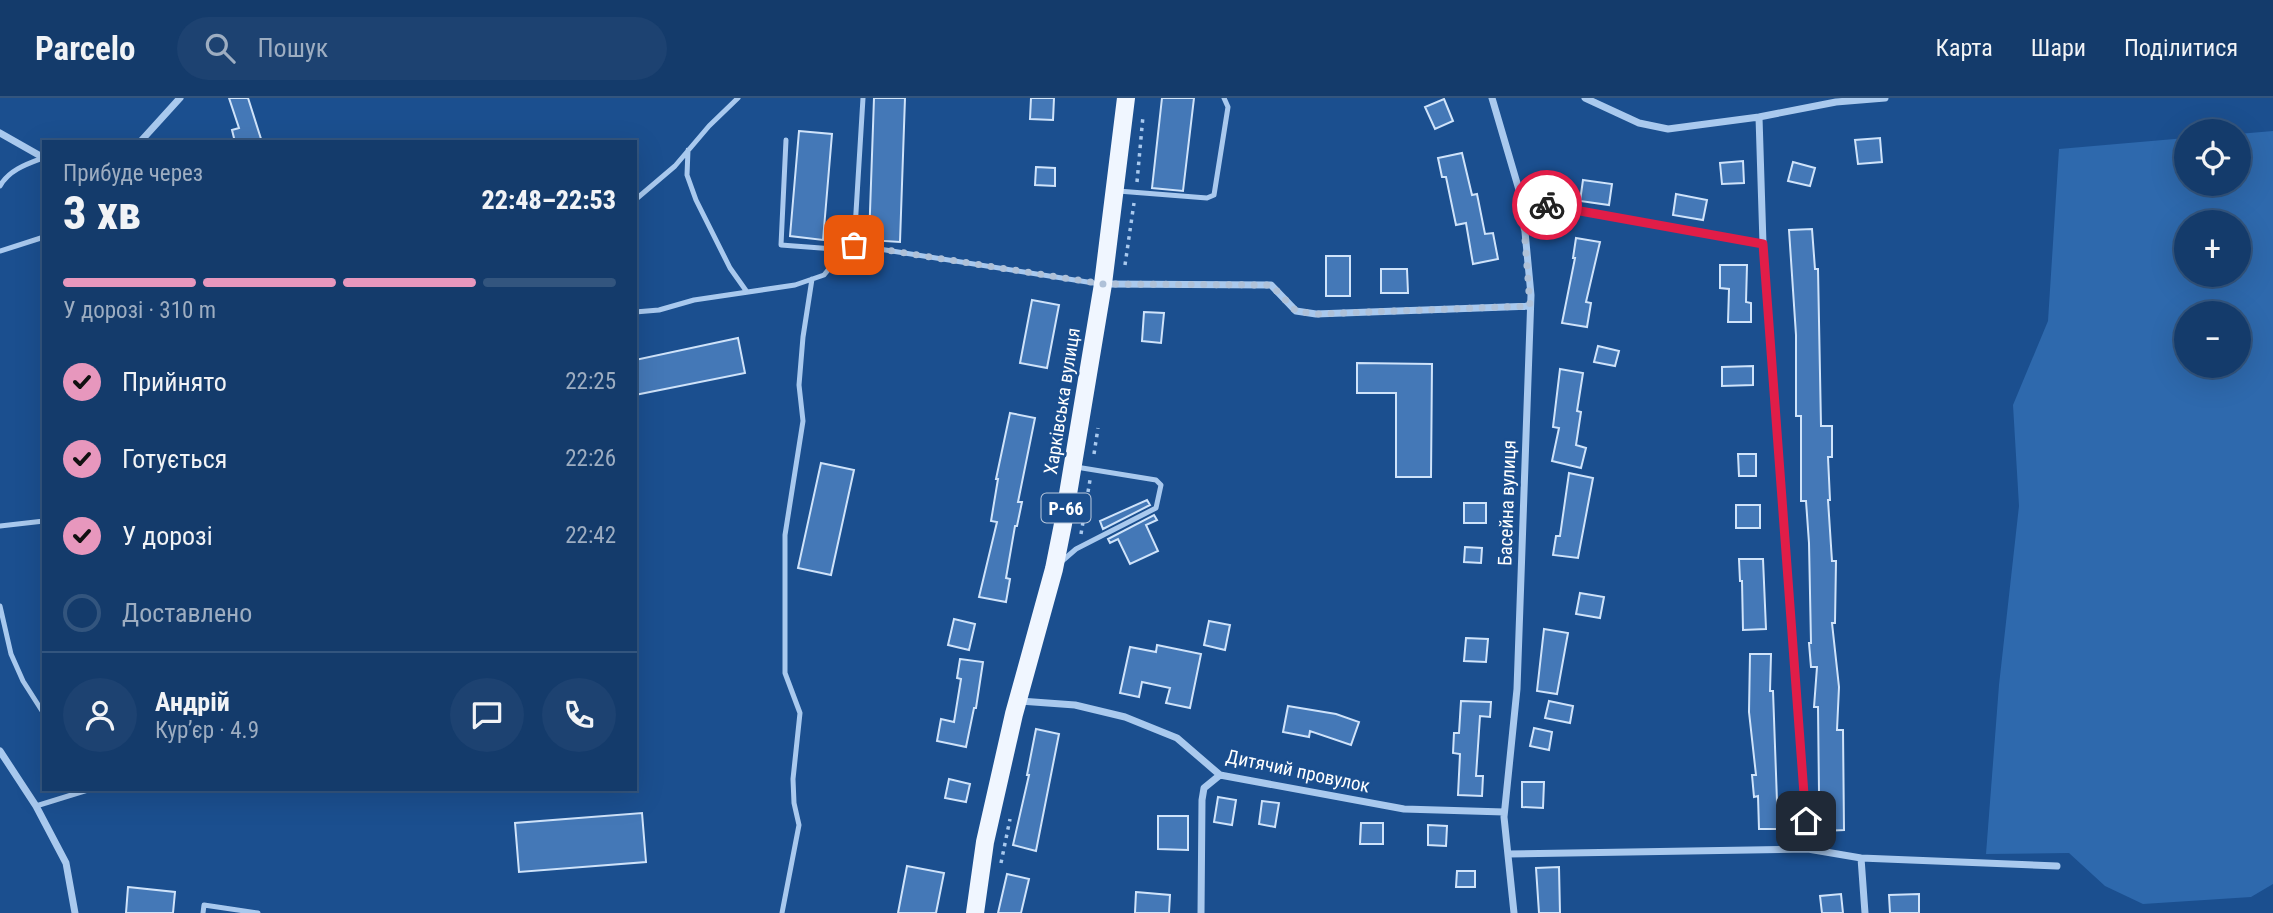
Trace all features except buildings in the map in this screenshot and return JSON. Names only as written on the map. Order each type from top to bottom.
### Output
[{"type":"main road","name":"Харківська вулиця","points":[[975,913],[985,842],[1018,701],[1054,569],[1103,284],[1126,98]]},
{"type":"street","points":[[142,140],[180,98]]},
{"type":"street","name":"Басейна вулиця","points":[[1492,98],[1522,200],[1530,306],[1517,689],[1504,812],[1514,913]]},
{"type":"street","points":[[1585,98],[1639,123],[1668,129],[1759,117],[1835,100],[1885,98]]},
{"type":"street","points":[[1759,117],[1763,244],[1808,849]]},
{"type":"street","points":[[0,133],[42,157]]},
{"type":"street","points":[[1103,284],[1271,285],[1296,311],[1316,314],[1530,306]]},
{"type":"street","name":"Дитячий провулок","points":[[1018,701],[1076,705],[1125,717],[1177,738],[1220,775],[1404,809],[1504,812]]},
{"type":"street","points":[[0,751],[36,806],[66,863],[75,913]]},
{"type":"street","points":[[1201,913],[1202,800],[1204,788],[1220,775]]},
{"type":"street","points":[[1508,854],[1808,849],[1861,858],[2057,866]]},
{"type":"street","points":[[1861,858],[1865,913]]},
{"type":"lane","points":[[637,198],[675,166],[738,98]]},
{"type":"lane","points":[[854,245],[863,98]]},
{"type":"lane","points":[[1115,191],[1208,198],[1214,195],[1228,107],[1224,98]]},
{"type":"lane","points":[[786,140],[781,244],[834,249],[854,245],[1103,284]]},
{"type":"lane","points":[[688,150],[687,175],[696,200],[730,268],[747,292]]},
{"type":"lane","points":[[0,186],[4,178],[20,167],[42,158]]},
{"type":"lane","points":[[1522,200],[1763,244]]},
{"type":"lane","points":[[0,251],[42,238]]},
{"type":"lane","points":[[637,312],[659,310],[694,300],[795,285],[824,275],[837,259],[834,249]]},
{"type":"lane","points":[[782,913],[799,825],[794,803],[793,779],[800,713],[785,673],[785,535],[803,421],[799,385],[812,279]]},
{"type":"lane","points":[[1054,569],[1076,548],[1156,508],[1161,485],[1156,481],[1073,466]]},
{"type":"lane","points":[[0,526],[42,521]]},
{"type":"lane","points":[[0,606],[11,654],[23,681],[42,711]]},
{"type":"lane","points":[[36,806],[85,791]]},
{"type":"lane","points":[[203,913],[204,905],[258,913]]},
{"type":"path","points":[[1081,534],[1090,477]]},
{"type":"path","points":[[1001,863],[1011,814]]},
{"type":"shaded area","points":[[2273,131],[2273,884],[2251,897],[2143,904],[2105,886],[2069,853],[1986,854],[1999,685],[2019,506],[2013,405],[2048,321],[2059,149],[2174,139],[2174,196],[2251,196],[2251,133]]},
{"type":"way so far","points":[[854,245],[1103,284],[1271,285],[1296,311],[1316,314],[1530,306],[1522,200],[1547,205]]},
{"type":"route","points":[[1547,205],[1763,244],[1806,821]]}]
